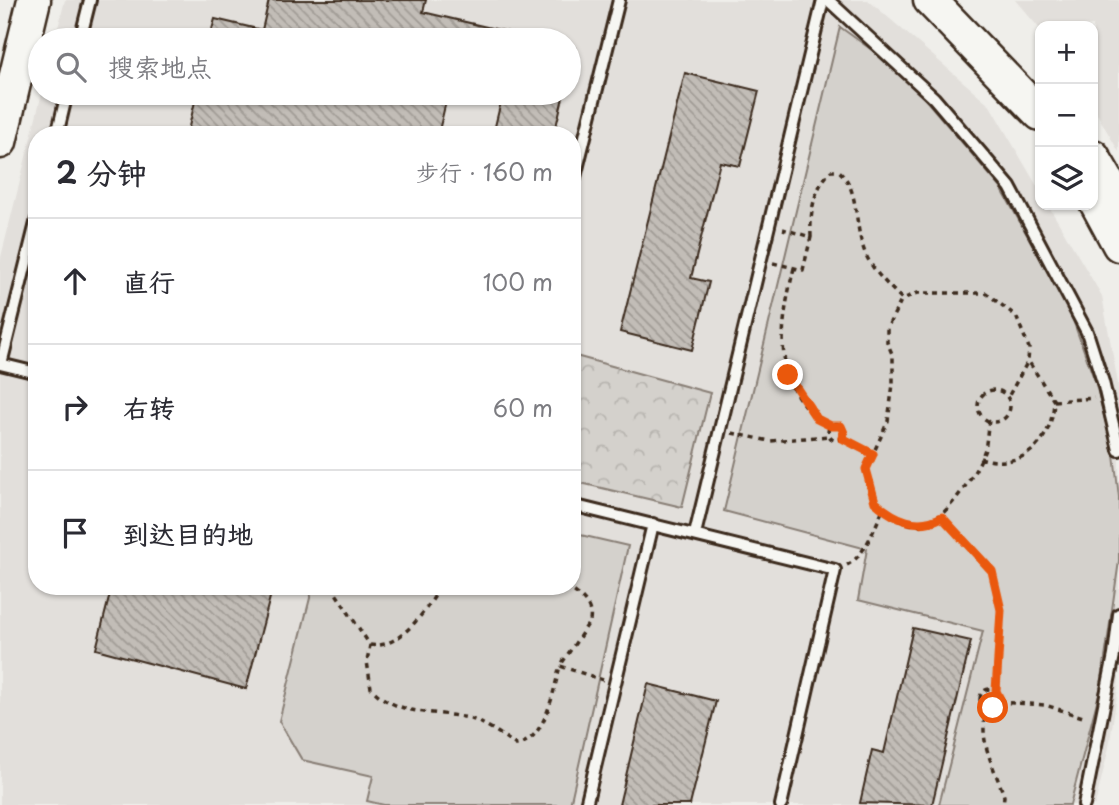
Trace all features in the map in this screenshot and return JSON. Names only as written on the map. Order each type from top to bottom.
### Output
[{"type":"street","points":[[0,49],[12,0]]},
{"type":"street","points":[[0,142],[34,0]]},
{"type":"street","points":[[930,0],[1035,109]]},
{"type":"street","points":[[956,0],[1038,84]]},
{"type":"street","points":[[1098,165],[1119,201]]},
{"type":"street","points":[[1098,206],[1119,245]]},
{"type":"lane","points":[[83,28],[90,0]]},
{"type":"lane","points":[[581,153],[619,0]]},
{"type":"lane","points":[[695,534],[823,0]]},
{"type":"lane","points":[[828,0],[934,98],[1010,187],[1087,332],[1107,397],[1119,450]]},
{"type":"lane","points":[[59,126],[64,105]]},
{"type":"lane","points":[[28,255],[1,364],[28,371]]},
{"type":"lane","points":[[581,507],[835,570],[781,805]]},
{"type":"lane","points":[[586,805],[653,524]]},
{"type":"lane","points":[[1084,805],[1119,614]]},
{"type":"path","points":[[760,260],[803,270],[811,237],[812,206],[823,179],[831,171],[839,171],[849,180],[863,250],[873,268],[902,299]]},
{"type":"path","points":[[768,225],[811,237]]},
{"type":"path","points":[[794,268],[781,330],[783,360],[795,389],[817,419],[831,426],[841,426],[844,433],[842,438]]},
{"type":"path","points":[[980,458],[1006,463],[1029,452],[1041,442],[1049,429],[1054,401],[1028,361],[1027,340],[1016,316],[986,293],[918,293],[902,299],[887,328],[887,342],[893,356],[893,384],[888,422],[866,469],[875,502],[896,518],[918,524],[931,523],[942,517],[968,482],[980,458],[985,449],[989,421]]},
{"type":"path","points":[[1008,397],[994,390],[980,399],[979,410],[989,421],[999,422],[1007,416],[1011,407],[1008,397],[1028,361]]},
{"type":"path","points":[[1054,401],[1107,397]]},
{"type":"path","points":[[829,436],[831,426]]},
{"type":"path","points":[[720,430],[771,441],[829,436],[835,440],[842,438],[873,454]]},
{"type":"path","points":[[835,570],[852,563],[870,538],[883,509]]},
{"type":"path","points":[[942,517],[992,571],[1001,610],[996,691],[999,702]]},
{"type":"path","points":[[337,595],[370,645],[368,678],[379,696],[391,704],[420,713],[471,718],[516,745],[528,743],[537,733],[560,667],[590,621],[592,612],[589,606],[576,595]]},
{"type":"path","points":[[370,645],[380,647],[399,638],[434,595]]},
{"type":"path","points":[[560,667],[615,684]]},
{"type":"path","points":[[996,691],[989,690],[982,695],[982,704],[987,708],[993,708],[999,702],[1045,705],[1101,723]]},
{"type":"path","points":[[987,708],[983,732],[989,762],[1004,796],[1003,805]]},
{"type":"shaded area","points":[[65,0],[868,0],[989,104],[1035,182],[1035,210],[1051,210],[1102,296],[1119,389],[1119,682],[1109,747],[1095,805],[0,805],[0,261],[28,149],[28,595],[581,595],[581,126],[34,126],[39,105],[581,105],[581,28],[58,28]]},
{"type":"shaded area","points":[[1015,0],[1119,0],[1119,152],[1098,116],[1098,21],[1035,21],[1035,23]]},
{"type":"green space","points":[[840,27],[901,71],[1001,188],[1070,312],[1096,384],[1114,455],[1119,497],[1119,561],[1101,686],[1070,805],[939,805],[983,631],[858,600],[867,549],[724,511]]},
{"type":"green space","points":[[581,357],[710,393],[682,507],[581,483]]},
{"type":"green space","points":[[581,535],[628,546],[570,805],[384,805],[367,801],[373,776],[302,760],[279,721],[311,595],[581,595]]},
{"type":"building","points":[[269,0],[426,0],[423,12],[491,28],[262,28]]},
{"type":"building","points":[[215,19],[253,28],[212,28]]},
{"type":"building","points":[[685,73],[759,91],[740,166],[720,162],[691,278],[709,282],[692,350],[620,332]]},
{"type":"building","points":[[194,105],[445,105],[440,126],[189,126]]},
{"type":"building","points":[[500,105],[561,105],[556,126],[495,126]]},
{"type":"building","points":[[110,595],[271,595],[246,689],[96,649]]},
{"type":"building","points":[[913,628],[971,641],[932,805],[860,803],[872,750],[884,753]]},
{"type":"building","points":[[648,684],[716,701],[690,805],[619,805]]},
{"type":"route","points":[[788,375],[817,419],[831,426],[841,426],[844,433],[842,438],[873,454],[866,469],[875,502],[906,522],[931,523],[942,517],[992,571],[1001,610],[996,691],[1000,699],[998,705],[993,708]]}]
